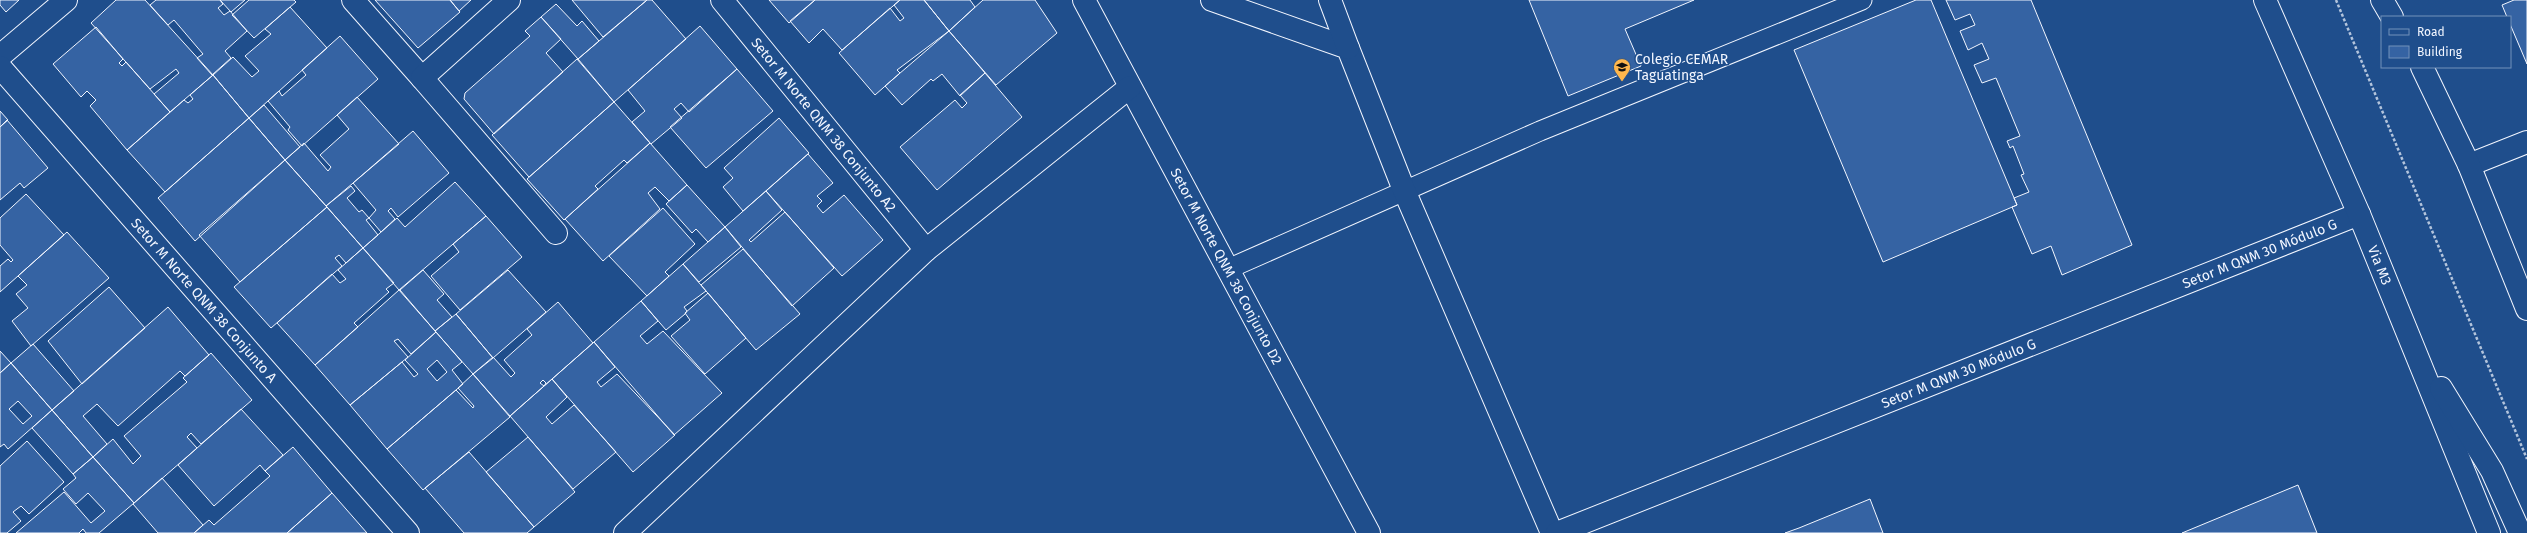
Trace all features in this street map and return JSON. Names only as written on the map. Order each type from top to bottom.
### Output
[{"type":"street","points":[[0,56],[66,0]]},
{"type":"street","points":[[353,0],[556,233]]},
{"type":"street","points":[[422,78],[509,0]]},
{"type":"street","name":"Setor M Norte QNM 38 Conjunto A2","points":[[722,0],[926,250]]},
{"type":"street","name":"Setor M Norte QNM 38 Conjunto D2","points":[[1084,0],[1369,533]]},
{"type":"street","points":[[1212,0],[1348,48]]},
{"type":"street","points":[[1330,0],[1404,190],[1552,533]]},
{"type":"street","name":"Via M3","points":[[2265,0],[2359,214],[2489,533]]},
{"type":"street","points":[[2382,0],[2391,16]]},
{"type":"street","points":[[2394,0],[2401,16]]},
{"type":"street","name":"Setor M Norte QNM 38 Conjunto A","points":[[0,67],[408,533]]},
{"type":"street","points":[[2422,68],[2469,165],[2527,308]]},
{"type":"street","points":[[625,533],[926,250],[1130,87]]},
{"type":"street","points":[[2469,165],[2527,142]]},
{"type":"street","name":"Setor M QNM 30 Módulo G","points":[[1557,533],[2359,214]]},
{"type":"street","points":[[2409,336],[2492,471],[2520,533]]},
{"type":"lane","points":[[1228,269],[1540,131],[1862,0]]},
{"type":"path","points":[[2336,0],[2527,459]]},
{"type":"building","points":[[0,0],[19,0],[6,12],[0,5]]},
{"type":"building","points":[[116,0],[145,0],[213,75],[170,112],[154,94],[179,73],[176,69],[150,89],[91,23]]},
{"type":"building","points":[[156,0],[220,0],[223,4],[218,8],[224,15],[230,11],[247,31],[225,51],[231,58],[212,75],[197,58],[203,54],[174,20],[168,25],[150,5]]},
{"type":"building","points":[[220,0],[245,0],[231,12]]},
{"type":"building","points":[[249,0],[294,0],[296,2],[254,38],[232,15]]},
{"type":"building","points":[[375,0],[450,0],[460,12],[418,48]]},
{"type":"building","points":[[450,0],[471,0],[459,11]]},
{"type":"building","points":[[572,0],[647,0],[603,37]]},
{"type":"building","points":[[647,0],[652,0],[686,39],[614,102],[578,59]]},
{"type":"building","points":[[769,0],[815,0],[789,23]]},
{"type":"building","points":[[815,0],[900,0],[842,50],[823,29],[809,43],[790,21]]},
{"type":"building","points":[[900,0],[924,0],[949,31],[897,70],[900,73],[875,95],[839,53],[890,8],[900,21],[904,18],[894,5]]},
{"type":"building","points":[[924,0],[970,0],[975,7],[949,31]]},
{"type":"building","points":[[983,0],[1035,0],[1057,33],[996,85],[949,31]]},
{"type":"building","points":[[1529,0],[1694,0],[1625,29],[1641,66],[1568,96]]},
{"type":"building","points":[[1916,0],[1931,0],[2017,205],[1883,262],[1794,50]]},
{"type":"building","points":[[1946,0],[2031,0],[2132,245],[2062,275],[2051,246],[2032,254],[2012,207],[2017,205],[2014,198],[2029,192],[2021,175],[2024,174],[2013,146],[2010,148],[2007,141],[2020,136],[1996,78],[1982,83],[1974,65],[1989,59],[1982,43],[1968,50],[1960,31],[1975,25],[1970,14],[1955,20]]},
{"type":"building","points":[[2514,0],[2527,0],[2527,64],[2511,26],[2511,16],[2507,16],[2502,5]]},
{"type":"building","points":[[556,4],[577,26],[582,21],[599,41],[578,59],[541,17]]},
{"type":"building","points":[[290,7],[327,48],[249,118],[213,75],[233,57],[252,77],[259,71],[245,56],[271,34],[265,29]]},
{"type":"building","points":[[541,17],[561,39],[546,53],[563,72],[494,134],[464,99],[465,93],[530,36],[525,31]]},
{"type":"building","points":[[700,26],[737,69],[689,112],[681,103],[674,109],[682,118],[651,144],[632,122],[645,111],[628,90]]},
{"type":"building","points":[[96,27],[123,59],[119,63],[122,66],[126,62],[170,112],[127,150],[90,106],[96,100],[87,91],[81,97],[53,64]]},
{"type":"building","points":[[949,31],[985,73],[960,96],[942,74],[933,81],[931,79],[902,105],[885,86]]},
{"type":"building","points":[[340,36],[378,79],[302,146],[288,130],[290,127],[268,101],[279,91],[282,96],[306,75],[302,70]]},
{"type":"building","points":[[577,59],[614,102],[529,177],[492,135]]},
{"type":"building","points":[[737,69],[773,111],[706,168],[670,127]]},
{"type":"building","points":[[985,73],[1022,117],[937,190],[900,147],[955,100],[962,108],[967,103],[960,95]]},
{"type":"building","points":[[213,75],[249,118],[165,192],[127,150],[184,100],[188,103],[193,99],[190,95]]},
{"type":"building","points":[[357,97],[399,144],[326,206],[285,160],[304,143],[328,171],[331,167],[320,155],[349,129],[337,115]]},
{"type":"building","points":[[614,102],[650,143],[627,163],[624,160],[595,186],[598,189],[564,220],[527,179]]},
{"type":"building","points":[[264,105],[300,147],[285,160],[249,118]]},
{"type":"building","points":[[0,111],[8,120],[0,127]]},
{"type":"building","points":[[249,118],[285,160],[195,241],[158,198]]},
{"type":"building","points":[[779,118],[809,153],[743,211],[723,187],[733,178],[724,168]]},
{"type":"building","points":[[7,120],[48,168],[24,188],[20,183],[0,200],[0,127]]},
{"type":"building","points":[[413,131],[449,173],[398,217],[391,208],[388,211],[395,219],[381,232],[369,218],[376,210],[353,183]]},
{"type":"building","points":[[650,143],[687,185],[669,201],[655,187],[648,193],[660,209],[603,261],[565,219]]},
{"type":"building","points":[[808,154],[833,183],[817,196],[822,201],[817,206],[823,213],[844,195],[883,240],[842,276],[766,191]]},
{"type":"building","points":[[285,160],[327,207],[240,282],[199,235]]},
{"type":"building","points":[[455,182],[486,216],[399,290],[363,248],[397,218],[405,227]]},
{"type":"building","points":[[687,185],[725,227],[708,242],[696,229],[692,233],[666,204]]},
{"type":"building","points":[[351,186],[355,191],[347,198],[359,212],[362,210],[369,218],[366,220],[378,235],[363,248],[326,206]]},
{"type":"building","points":[[766,191],[782,210],[749,240],[751,242],[785,212],[834,268],[792,306],[725,227]]},
{"type":"building","points":[[26,194],[64,235],[0,292],[0,266],[8,259],[11,262],[13,260],[0,245],[0,218]]},
{"type":"building","points":[[327,207],[363,248],[346,263],[339,255],[335,258],[342,266],[271,328],[234,287]]},
{"type":"building","points":[[663,208],[695,244],[665,272],[669,276],[647,296],[609,256]]},
{"type":"building","points":[[486,216],[522,257],[460,310],[431,276],[459,252],[453,244]]},
{"type":"building","points":[[725,227],[741,247],[699,282],[683,264]]},
{"type":"building","points":[[67,232],[109,278],[31,346],[12,321],[28,308],[16,294],[27,285],[18,276]]},
{"type":"building","points":[[363,248],[394,283],[386,289],[389,292],[354,323],[358,327],[315,365],[277,323],[332,274],[340,283],[346,279],[338,270]]},
{"type":"building","points":[[743,249],[800,314],[756,350],[701,285]]},
{"type":"building","points":[[683,264],[706,291],[684,307],[687,311],[685,314],[666,330],[641,301]]},
{"type":"building","points":[[423,270],[444,294],[437,300],[452,317],[435,331],[400,290]]},
{"type":"building","points":[[508,270],[546,312],[493,358],[456,314]]},
{"type":"building","points":[[109,287],[145,328],[82,384],[48,341]]},
{"type":"building","points":[[399,290],[436,332],[411,354],[398,339],[394,341],[408,357],[350,405],[315,365]]},
{"type":"building","points":[[708,293],[746,338],[705,374],[671,336],[690,320],[685,313]]},
{"type":"building","points":[[641,301],[658,321],[640,336],[647,344],[663,331],[722,393],[674,435],[594,342]]},
{"type":"building","points":[[558,302],[593,343],[510,416],[473,374],[493,357],[511,377],[515,373],[504,360],[532,335],[527,329]],"holes":[[[543,380],[546,383],[544,386],[540,383]]]},
{"type":"building","points":[[168,307],[209,355],[185,376],[180,371],[118,426],[97,404],[83,416],[107,444],[93,457],[52,410]]},
{"type":"building","points":[[456,314],[493,358],[473,374],[435,331]]},
{"type":"building","points":[[436,332],[462,362],[452,370],[463,384],[387,449],[350,405],[402,362],[414,377],[418,374],[405,360]],"holes":[[[437,360],[447,372],[437,381],[427,369]]]},
{"type":"building","points":[[594,342],[615,367],[597,382],[601,387],[617,374],[675,435],[633,472],[552,379]]},
{"type":"building","points":[[33,344],[74,391],[52,410],[11,363]]},
{"type":"building","points":[[0,351],[11,363],[0,373]]},
{"type":"building","points":[[211,353],[252,400],[201,444],[191,433],[187,437],[197,448],[134,503],[93,457],[113,439],[133,464],[141,456],[124,436],[187,382],[183,378]]},
{"type":"building","points":[[11,363],[52,410],[8,449],[4,444],[0,447],[0,373]],"holes":[[[18,401],[32,416],[23,424],[9,409]]]},
{"type":"building","points":[[473,374],[510,417],[423,490],[387,449],[456,390],[473,408],[474,406],[458,388]]},
{"type":"building","points":[[552,379],[567,397],[546,417],[552,424],[574,405],[616,452],[573,489],[510,416]]},
{"type":"building","points":[[241,409],[283,455],[265,471],[260,465],[214,506],[178,465]]},
{"type":"building","points":[[52,410],[93,457],[73,474],[32,428]]},
{"type":"building","points":[[528,437],[575,492],[534,527],[486,472]]},
{"type":"building","points":[[27,441],[64,482],[29,514],[21,506],[13,512],[21,521],[7,533],[0,533],[0,466]]},
{"type":"building","points":[[293,447],[332,493],[287,533],[194,533],[209,520],[214,525],[270,476],[265,471]]},
{"type":"building","points":[[469,452],[534,527],[527,533],[464,533],[425,488]]},
{"type":"building","points":[[93,457],[134,503],[99,533],[86,533],[83,529],[79,533],[16,533],[64,492],[91,523],[105,511],[88,493],[76,504],[63,489],[76,478],[73,474]]},
{"type":"building","points":[[162,478],[203,525],[194,533],[158,533],[133,504]]},
{"type":"building","points":[[2298,485],[2317,533],[2182,533]]},
{"type":"building","points":[[332,493],[367,533],[287,533],[331,494]]},
{"type":"building","points":[[1870,499],[1883,533],[1785,533],[1799,528]]},
{"type":"place","name":"Colegio CEMAR Taguatinga","points":[[1622,82]]}]
